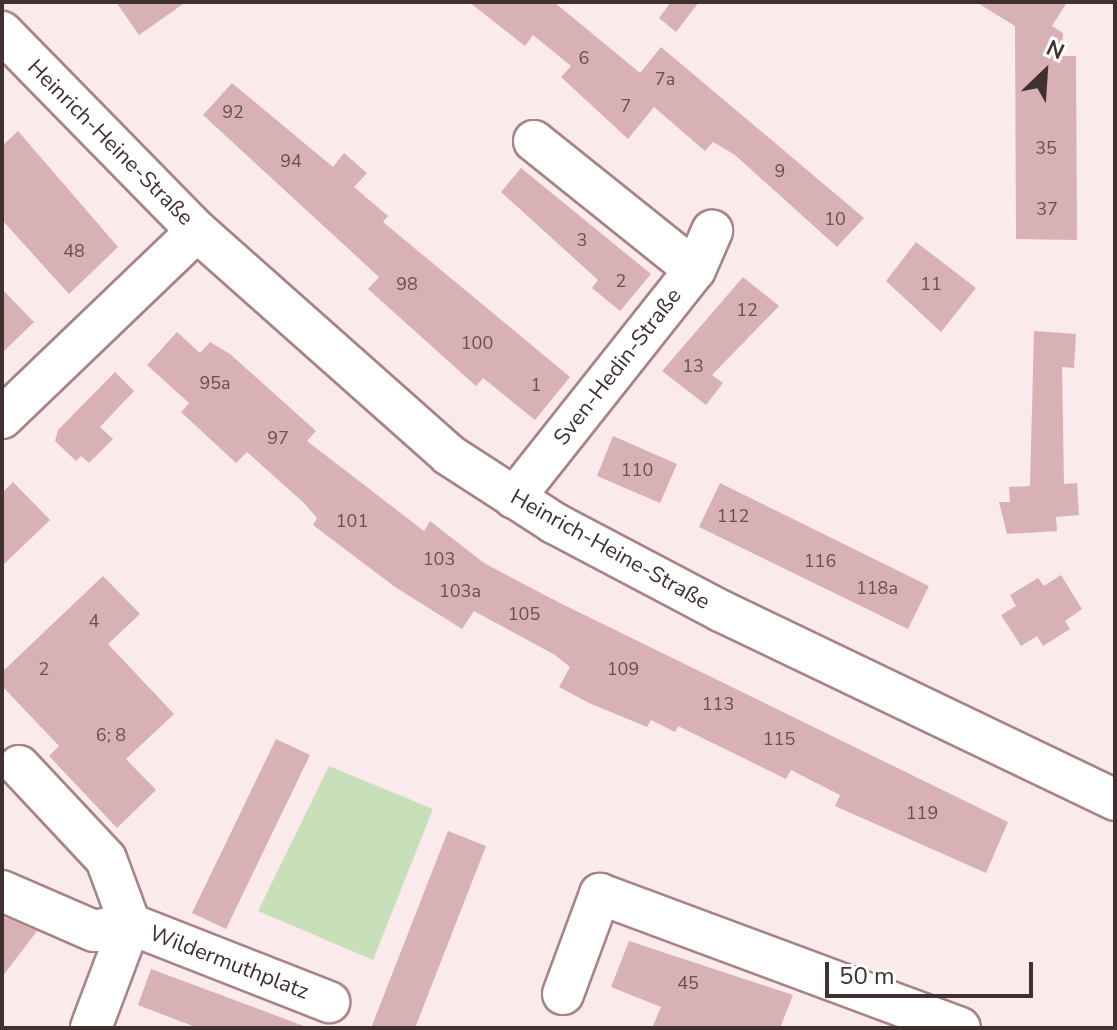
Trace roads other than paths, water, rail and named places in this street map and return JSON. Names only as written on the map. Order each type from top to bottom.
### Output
[{"type":"street","name":"Heinrich-Heine-Straße","points":[[2,32],[197,231],[373,392],[514,498],[721,611],[1115,800]]},
{"type":"street","points":[[534,141],[695,270]]},
{"type":"street","points":[[2,418],[197,231]]},
{"type":"street","name":"Sven-Hedin-Straße","points":[[514,498],[695,270],[712,231]]},
{"type":"street","points":[[12,758],[106,859],[130,924],[91,1028]]},
{"type":"street","points":[[2,891],[94,931],[130,924]]},
{"type":"street","points":[[563,994],[600,894],[960,1028]]},
{"type":"street","name":"Wildermuthplatz","points":[[130,924],[329,1002]]}]
